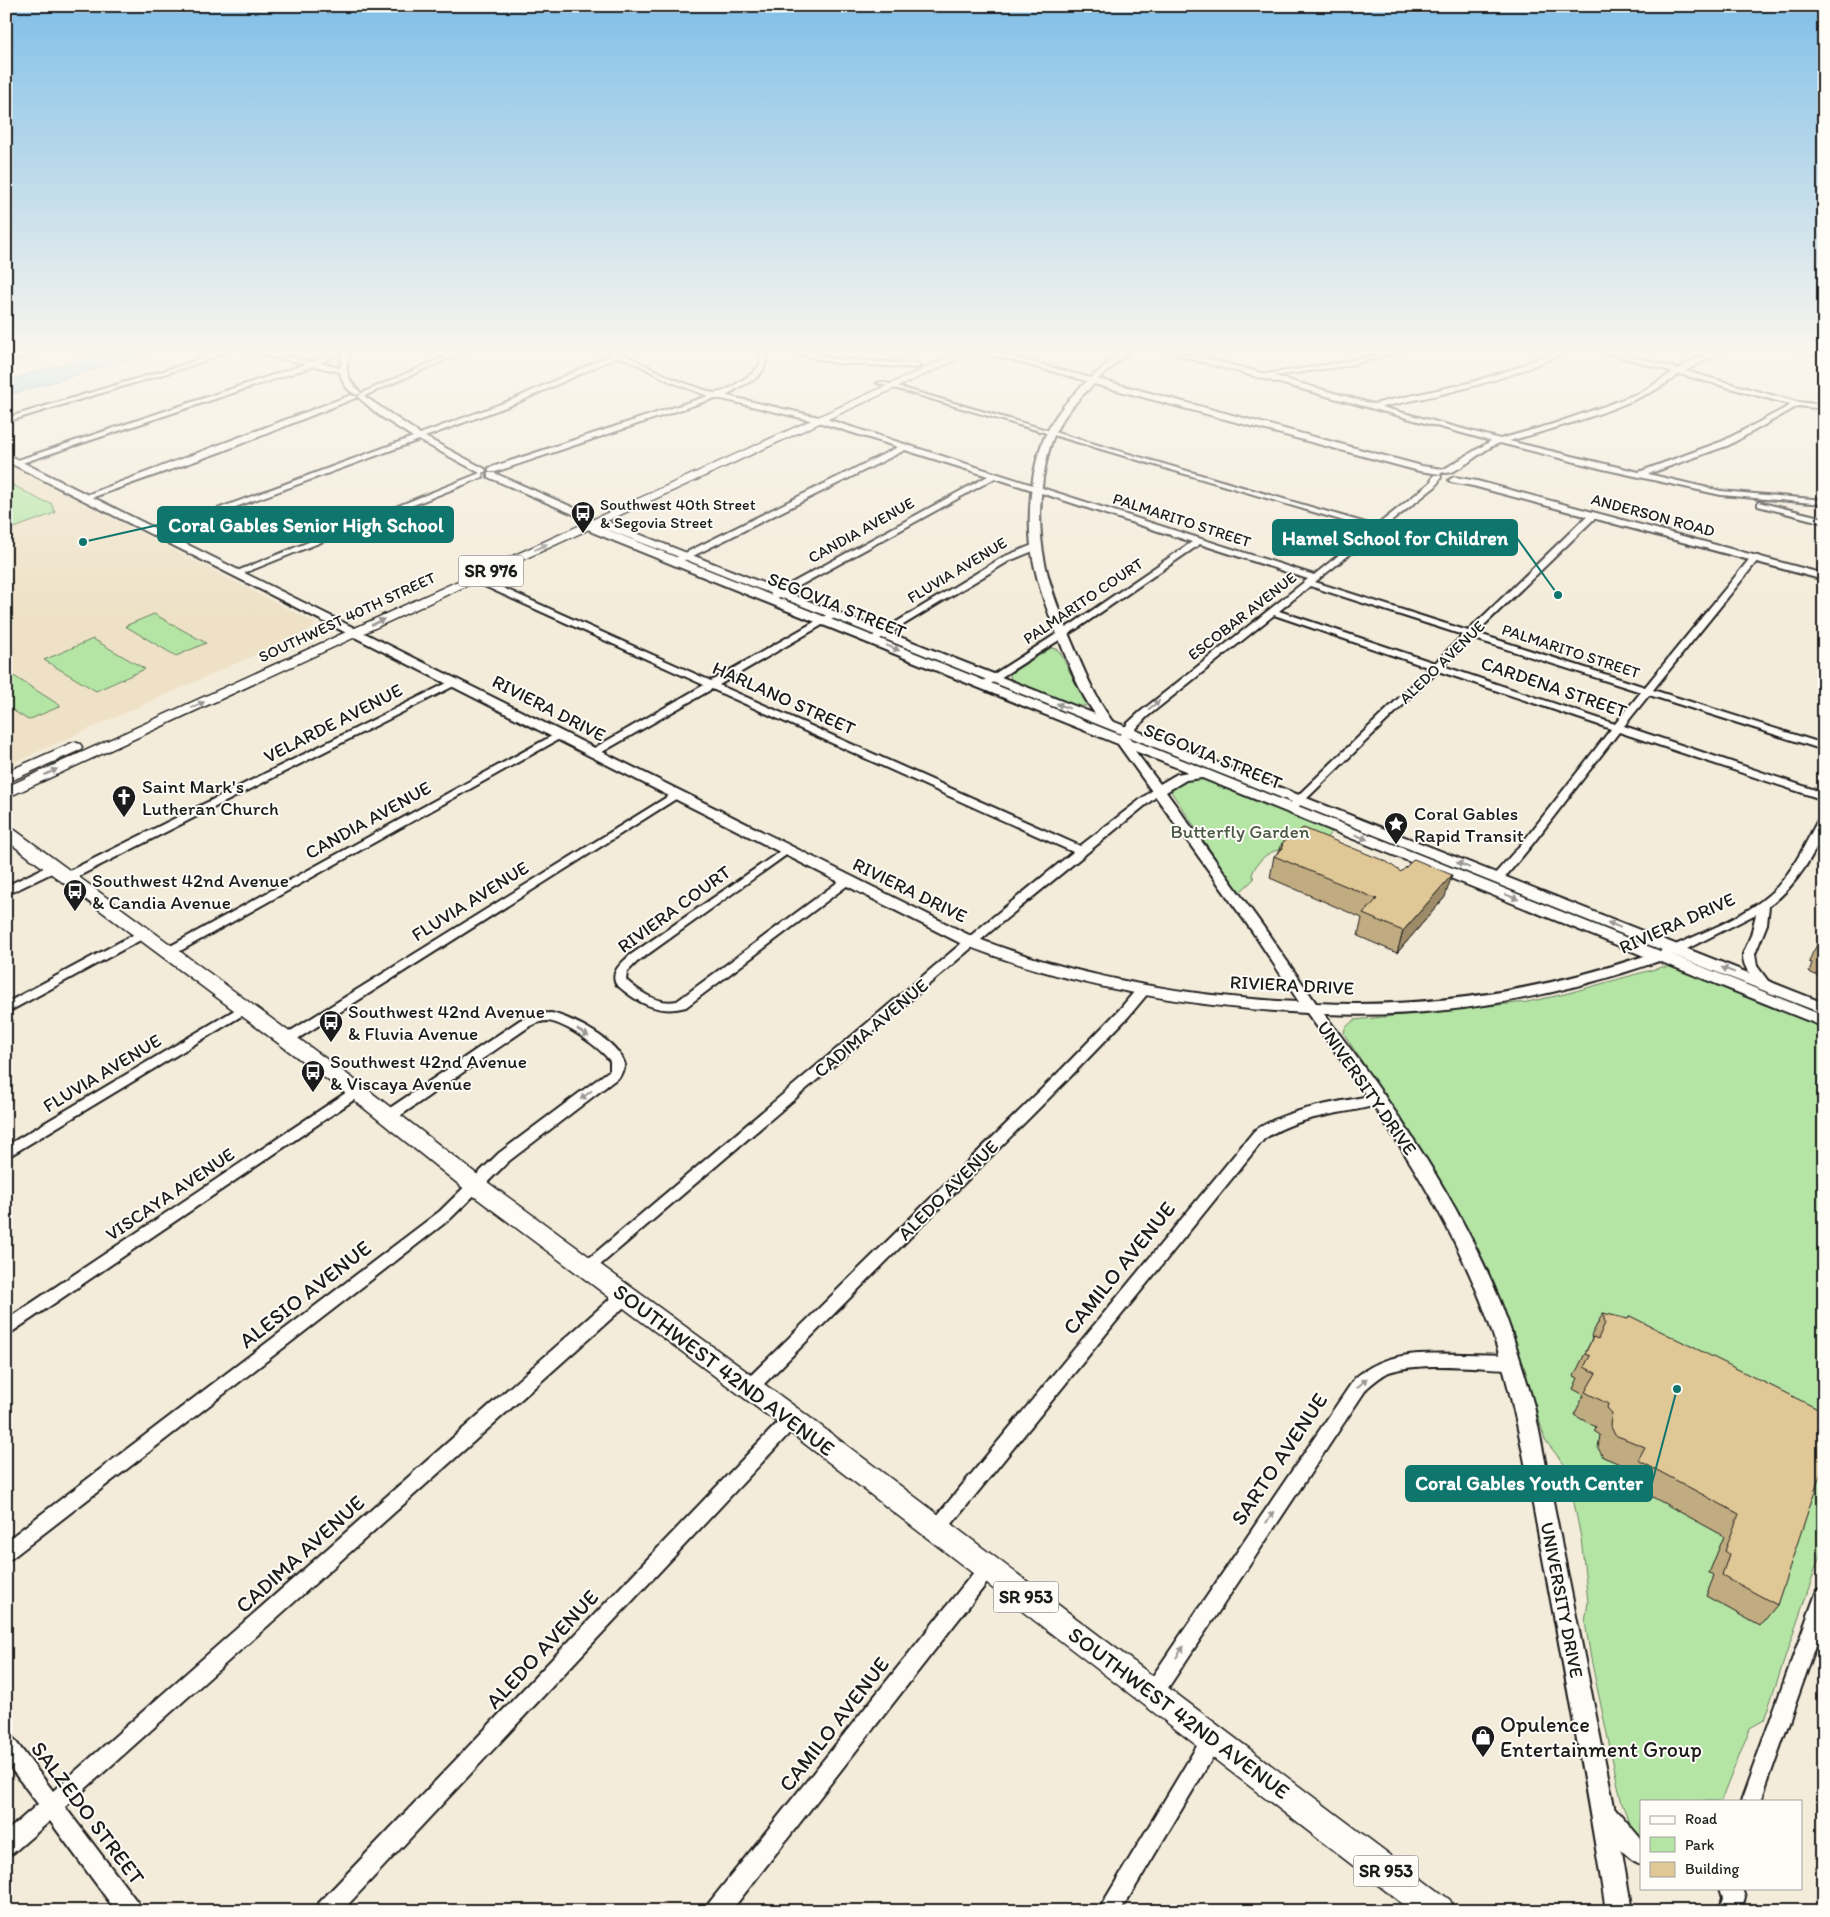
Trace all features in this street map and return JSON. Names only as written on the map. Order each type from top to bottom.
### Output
[{"type":"main road","name":"SOUTHWEST 40TH STREET","points":[[6,778],[348,629],[589,519],[759,438]]},
{"type":"main road","name":"SOUTHWEST 40TH STREET","points":[[6,793],[348,629],[474,578],[589,519],[777,438]]},
{"type":"main road","name":"SOUTHWEST 42ND AVENUE","points":[[6,832],[356,1091],[476,1185],[792,1419],[1439,1911]]},
{"type":"street","points":[[16,462],[90,438]]},
{"type":"street","points":[[85,497],[247,438]]},
{"type":"street","points":[[156,533],[415,438]]},
{"type":"street","points":[[422,438],[481,473]]},
{"type":"street","points":[[236,573],[481,473],[491,472],[583,438]]},
{"type":"street","name":"PALMARITO STREET","points":[[878,438],[1199,541],[1470,634],[1824,747]]},
{"type":"street","points":[[1048,438],[1043,455],[1038,490],[1035,547],[1052,607],[1062,634],[1085,688],[1108,724]]},
{"type":"street","points":[[1072,438],[1378,529]]},
{"type":"street","name":"ANDERSON ROAD","points":[[1309,438],[1824,577]]},
{"type":"street","points":[[1489,438],[1721,493],[1824,521]]},
{"type":"street","name":"ESCOBAR AVENUE","points":[[1124,736],[1144,714],[1447,475],[1484,447],[1508,438]]},
{"type":"street","points":[[1638,475],[1735,438]]},
{"type":"street","points":[[681,559],[905,447]]},
{"type":"street","name":"RIVIERA DRIVE","points":[[6,458],[455,682],[846,882],[950,933],[1010,956],[1070,973],[1144,989],[1218,1001],[1312,1008],[1400,1008],[1491,1000],[1563,987],[1609,974],[1675,950],[1763,904],[1781,889],[1789,879],[1824,820]]},
{"type":"street","name":"SEGOVIA STREET","points":[[491,472],[589,519],[596,530],[681,559],[774,596],[828,618],[872,640],[1108,724],[1124,736],[1206,774],[1295,804],[1497,879],[1824,1009]]},
{"type":"street","name":"CANDIA AVENUE","points":[[774,596],[994,476]]},
{"type":"street","points":[[1721,493],[1824,502]]},
{"type":"street","points":[[1813,501],[1824,497]]},
{"type":"street","name":"ALEDO AVENUE","points":[[1295,804],[1594,515]]},
{"type":"street","name":"PALMARITO COURT","points":[[988,681],[1062,634],[1199,541]]},
{"type":"street","name":"FLUVIA AVENUE","points":[[872,640],[1006,559],[1035,547]]},
{"type":"street","points":[[1497,879],[1556,808],[1617,728],[1755,558]]},
{"type":"street","name":"HARLANO STREET","points":[[474,578],[1080,851]]},
{"type":"street","name":"CARDENA STREET","points":[[1273,612],[1824,796]]},
{"type":"street","points":[[593,753],[828,618]]},
{"type":"street","name":"SEGOVIA STREET","points":[[828,618],[882,634],[988,681],[1295,804],[1659,956],[1824,1022]]},
{"type":"street","name":"VELARDE AVENUE","points":[[6,892],[61,872],[455,682]]},
{"type":"street","name":"CANDIA AVENUE","points":[[169,952],[559,736]]},
{"type":"street","name":"UNIVERSITY DRIVE","points":[[1124,736],[1158,791],[1379,1099],[1422,1166],[1458,1232],[1490,1301],[1524,1406],[1602,1806],[1617,1908]]},
{"type":"street","points":[[1158,791],[1182,777],[1206,774]]},
{"type":"street","name":"CADIMA AVENUE","points":[[587,1268],[1080,851],[1158,791]]},
{"type":"street","name":"FLUVIA AVENUE","points":[[286,1040],[675,795]]},
{"type":"street","name":"RIVIERA COURT","points":[[786,851],[633,959],[622,971],[620,981],[658,1006],[670,1007],[681,1004],[846,882]]},
{"type":"street","points":[[1763,904],[1761,925],[1748,958],[1753,970],[1765,985]]},
{"type":"street","points":[[6,1010],[144,934]]},
{"type":"street","name":"ALEDO AVENUE","points":[[749,1388],[1067,1072],[1124,1013],[1144,989]]},
{"type":"street","name":"FLUVIA AVENUE","points":[[6,1153],[243,1009]]},
{"type":"street","name":"ALESIO AVENUE","points":[[6,1552],[445,1215],[504,1157],[608,1079],[618,1067],[617,1062],[608,1050],[581,1031],[558,1019],[542,1017],[525,1023],[389,1116]]},
{"type":"street","name":"VISCAYA AVENUE","points":[[6,1329],[356,1091]]},
{"type":"street","name":"CAMILO AVENUE","points":[[937,1529],[1259,1135],[1267,1128],[1286,1120],[1379,1099]]},
{"type":"street","name":"CADIMA AVENUE","points":[[6,1846],[625,1296]]},
{"type":"street","name":"SARTO AVENUE","points":[[1153,1693],[1362,1383],[1384,1367],[1398,1363],[1511,1362]]},
{"type":"street","name":"ALEDO AVENUE","points":[[327,1911],[792,1419]]},
{"type":"street","name":"CAMILO AVENUE","points":[[717,1911],[988,1568]]},
{"type":"street","points":[[1751,1800],[1824,1596]]},
{"type":"street","points":[[1109,1911],[1213,1738]]},
{"type":"street","name":"SALZEDO STREET","points":[[6,1745],[130,1911]]},
{"type":"street","points":[[1602,1806],[1629,1842],[1640,1853]]},
{"type":"street","points":[[1730,1911],[1734,1898],[1732,1890]]},
{"type":"shaded area","points":[[6,463],[313,622],[315,625],[312,629],[297,636],[6,766]]},
{"type":"green space","points":[[6,481],[42,501],[51,503],[55,513],[6,531]]},
{"type":"green space","points":[[154,614],[206,643],[176,656],[125,626]]},
{"type":"green space","points":[[93,639],[145,669],[96,691],[44,660]]},
{"type":"green space","points":[[1051,648],[1060,652],[1086,706],[1073,706],[1011,681],[1010,675],[1013,672]]},
{"type":"green space","points":[[9,673],[61,706],[28,720],[6,706],[6,674]]},
{"type":"green space","name":"Butterfly Garden","points":[[1206,779],[1334,830],[1315,849],[1287,848],[1270,853],[1257,865],[1252,874],[1254,879],[1239,893],[1170,790],[1186,780]]},
{"type":"green space","points":[[1662,967],[1672,967],[1824,1028],[1824,1543],[1764,1720],[1750,1728],[1721,1800],[1640,1800],[1640,1840],[1632,1828],[1622,1804],[1591,1659],[1585,1622],[1588,1602],[1581,1538],[1567,1468],[1545,1440],[1515,1337],[1496,1289],[1474,1244],[1404,1126],[1344,1034],[1345,1028],[1354,1020],[1527,1002],[1565,994]]},
{"type":"building","points":[[1303,828],[1387,862],[1401,872],[1414,859],[1452,875],[1403,931],[1363,914],[1377,899],[1274,856],[1283,848],[1282,843]]},
{"type":"building","points":[[1603,1313],[1628,1319],[1630,1316],[1824,1412],[1824,1463],[1777,1605],[1722,1575],[1729,1554],[1725,1551],[1739,1514],[1638,1460],[1645,1447],[1615,1435],[1610,1425],[1612,1413],[1607,1408],[1608,1404],[1585,1392],[1596,1373],[1584,1367],[1590,1356],[1585,1354],[1593,1337],[1598,1339],[1605,1323]]},
{"type":"place","name":"Southwest 40th Street & Segovia Street","points":[[583,534]]},
{"type":"place","name":"Coral Gables Senior High School","points":[[83,542]]},
{"type":"place","name":"Hamel School for Children","points":[[1558,595]]},
{"type":"place","name":"Saint Mark's Lutheran Church","points":[[124,818]]},
{"type":"place","name":"Coral Gables Rapid Transit","points":[[1396,845]]},
{"type":"place","name":"Southwest 42nd Avenue & Candia Avenue","points":[[75,912]]},
{"type":"place","name":"Southwest 42nd Avenue & Fluvia Avenue","points":[[331,1043]]},
{"type":"place","name":"Southwest 42nd Avenue & Viscaya Avenue","points":[[313,1093]]},
{"type":"place","name":"Coral Gables Youth Center","points":[[1677,1389]]},
{"type":"place","name":"Opulence Entertainment Group","points":[[1483,1758]]}]
